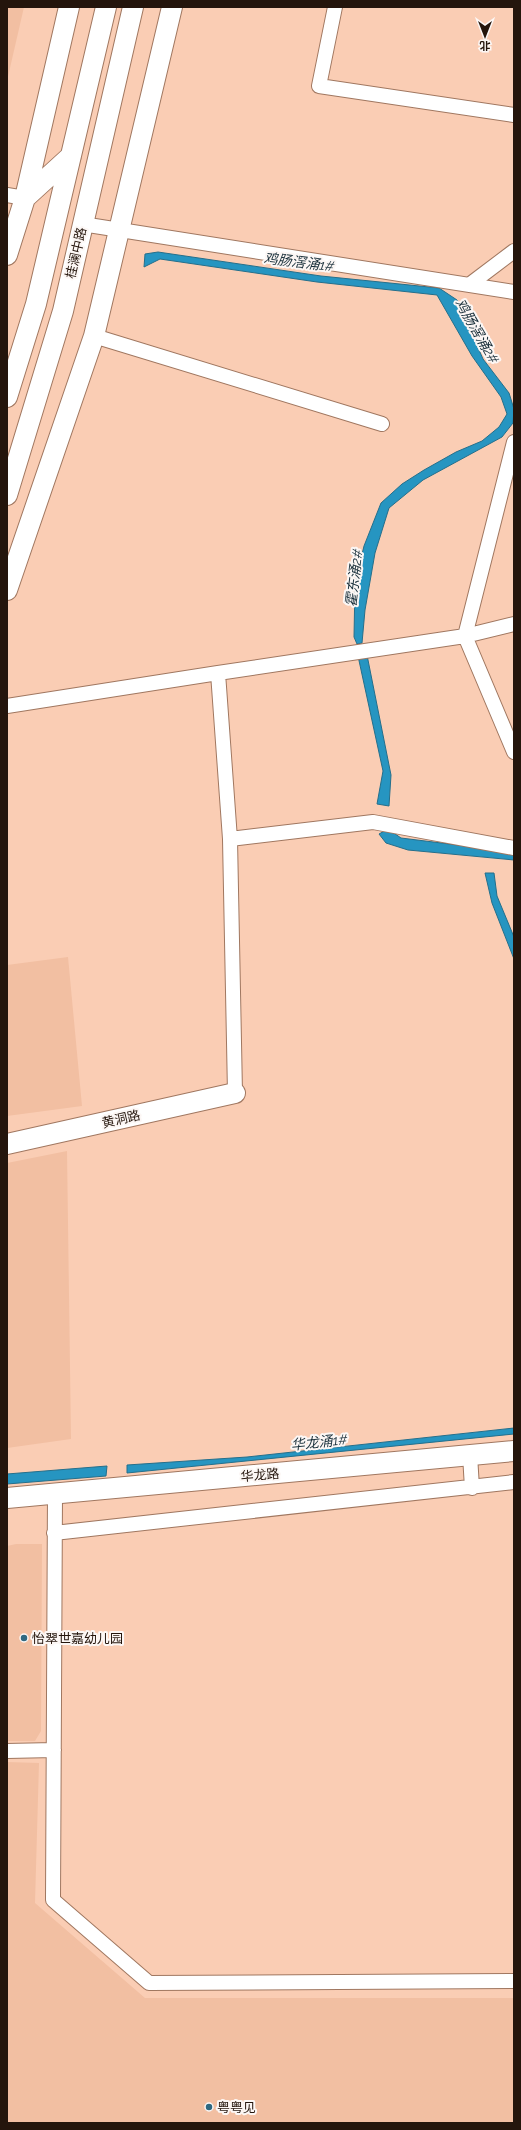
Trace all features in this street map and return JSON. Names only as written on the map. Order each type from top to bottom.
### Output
[{"type":"main road","points":[[7,255],[16,196],[69,7]]},
{"type":"main road","points":[[7,397],[36,304],[106,7]]},
{"type":"main road","name":"桂澜中路","points":[[7,495],[63,311],[132,7]]},
{"type":"main road","points":[[7,590],[94,336],[172,7]]},
{"type":"main road","points":[[16,196],[70,156]]},
{"type":"main road","name":"黄洞路","points":[[7,1144],[235,1093]]},
{"type":"main road","name":"华龙路","points":[[7,1498],[514,1451]]},
{"type":"street","points":[[335,7],[319,86],[514,115]]},
{"type":"street","points":[[82,224],[119,228],[514,292]]},
{"type":"street","points":[[469,285],[514,251]]},
{"type":"street","points":[[94,336],[382,424]]},
{"type":"street","points":[[514,442],[465,636],[514,752]]},
{"type":"street","points":[[7,706],[465,636],[514,624]]},
{"type":"street","points":[[218,673],[230,839],[235,1093]]},
{"type":"street","points":[[230,839],[373,822],[514,848]]},
{"type":"street","points":[[470,1455],[472,1488]]},
{"type":"street","points":[[54,1533],[472,1488],[514,1482]]},
{"type":"street","points":[[55,1494],[53,1900],[149,1983],[514,1981]]},
{"type":"street","points":[[7,1751],[54,1750]]},
{"type":"shaded area","points":[[7,7],[24,7],[7,81]]},
{"type":"shaded area","points":[[68,957],[82,1106],[7,1116],[7,965]]},
{"type":"shaded area","points":[[67,1151],[71,1439],[7,1448],[7,1163]]},
{"type":"shaded area","name":"怡翠世嘉幼儿园","points":[[16,1544],[42,1544],[41,1731],[35,1741],[7,1741],[7,1546]]},
{"type":"shaded area","points":[[7,1762],[39,1763],[35,1903],[145,1998],[514,1998],[514,2123],[7,2123]]},
{"type":"water","points":[[158,252],[321,276],[439,288],[457,300],[483,359],[509,393],[514,409],[513,423],[502,437],[423,480],[389,508],[375,553],[365,610],[362,643],[357,644],[354,637],[355,583],[364,546],[381,503],[402,484],[456,452],[482,441],[499,427],[507,414],[501,397],[472,356],[437,295],[317,282],[160,259],[144,267],[145,254]]},
{"type":"water","points":[[367,655],[391,775],[389,806],[377,804],[383,771],[358,656]]},
{"type":"water","points":[[388,829],[401,838],[514,852],[514,860],[408,850],[386,843],[379,834]]},
{"type":"water","points":[[485,873],[494,873],[497,896],[514,937],[514,959],[492,903]]},
{"type":"water","points":[[514,1428],[514,1434],[127,1473],[127,1465],[247,1457]]},
{"type":"water","points":[[107,1466],[106,1476],[7,1484],[7,1474]]},
{"type":"place","name":"怡翠世嘉幼儿园","points":[[24,1638]]},
{"type":"place","name":"粤粤见","points":[[209,2107]]},
{"type":"water label","name":"鸡肠滘涌1#","points":[[299,262]]},
{"type":"water label","name":"鸡肠滘涌2#","points":[[477,331]]},
{"type":"water label","name":"霍东涌2#","points":[[354,578]]},
{"type":"water label","name":"华龙涌1#","points":[[319,1442]]}]
